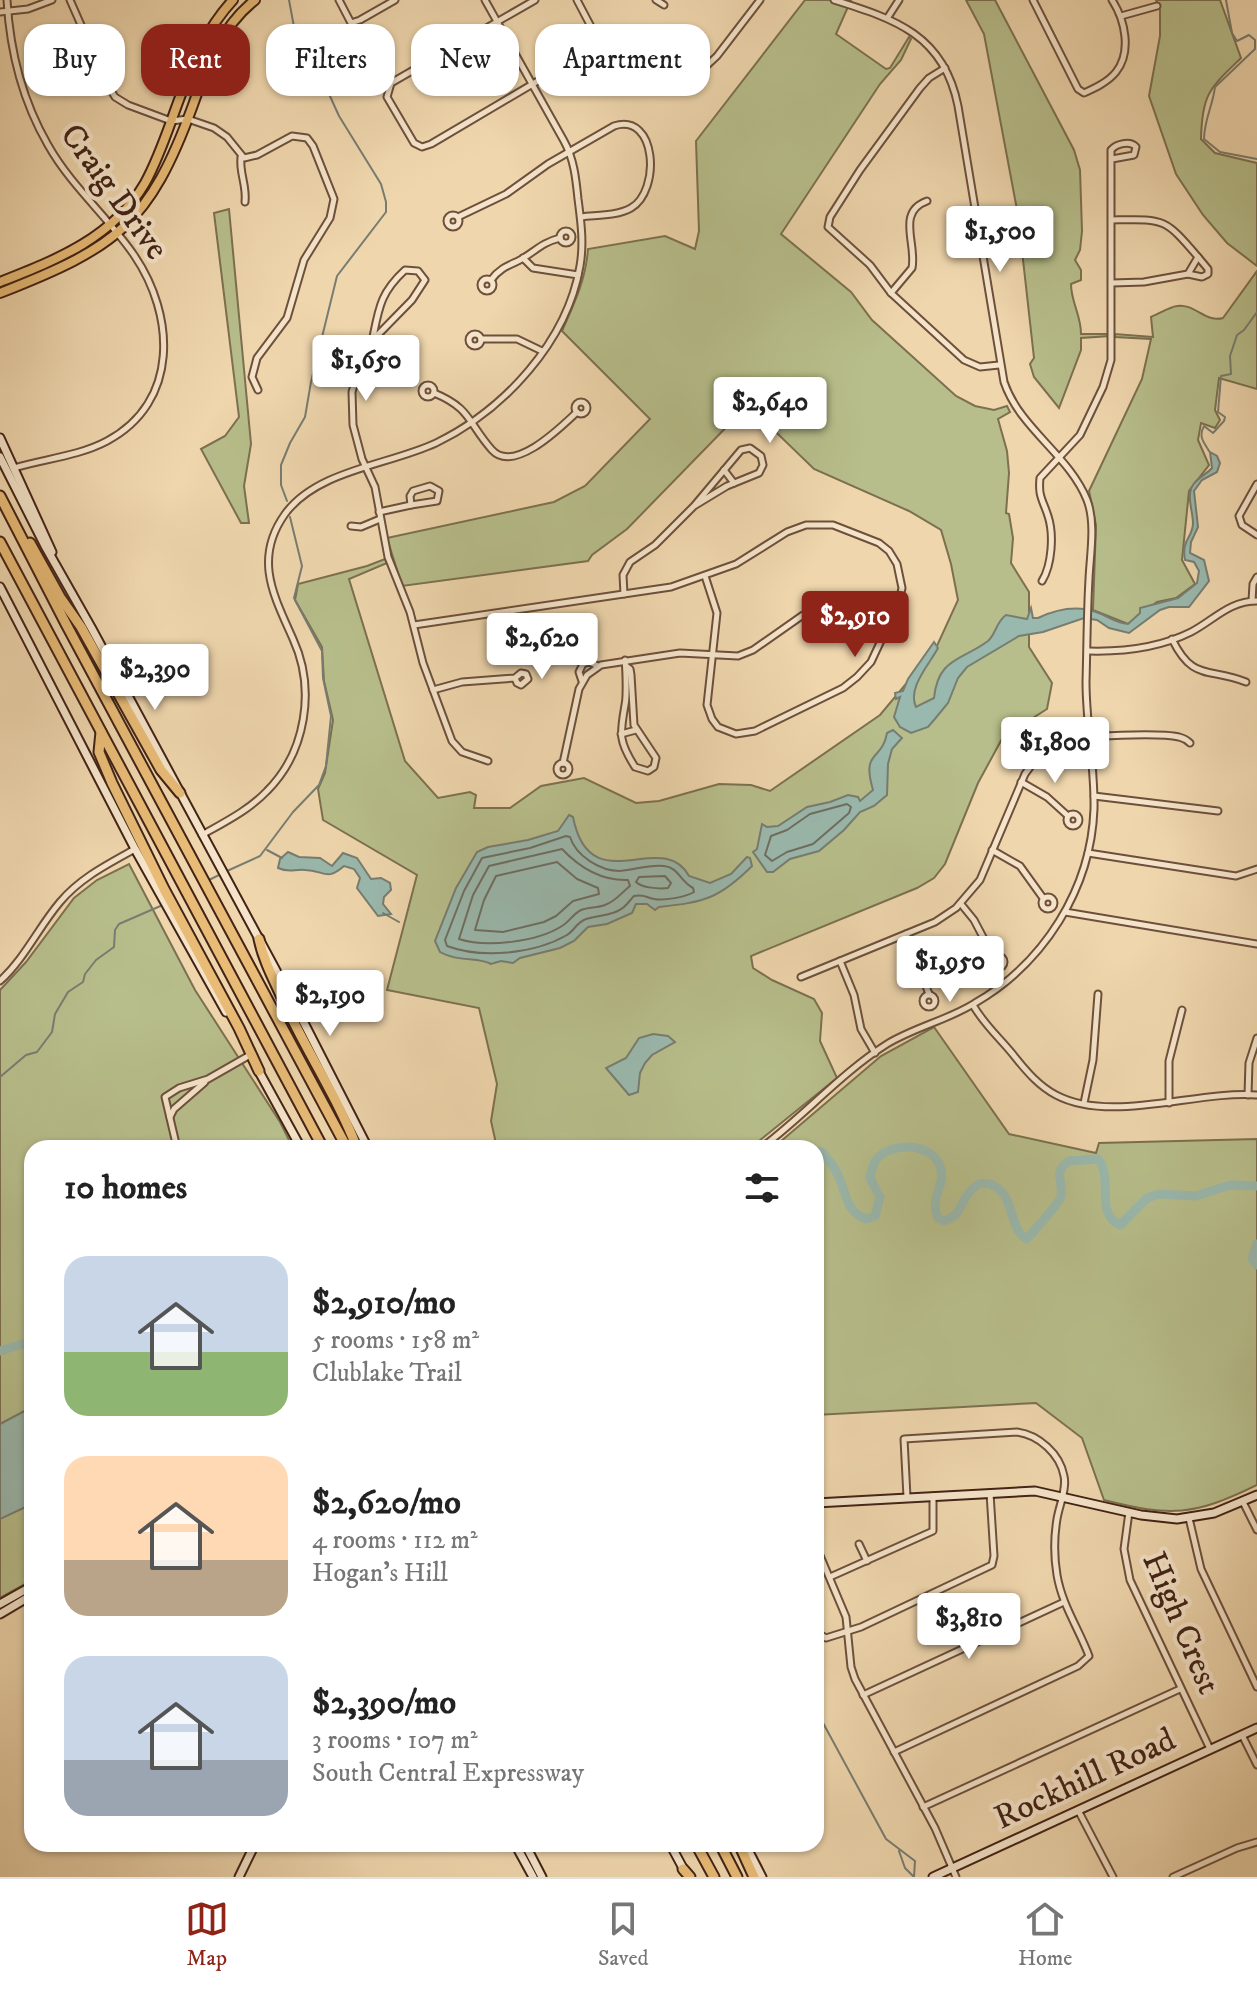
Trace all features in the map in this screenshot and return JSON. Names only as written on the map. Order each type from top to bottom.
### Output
[{"type":"highway","points":[[0,496],[343,1140]]},
{"type":"highway","points":[[7,510],[81,627],[161,770],[180,793]]},
{"type":"highway","points":[[0,542],[319,1140]]},
{"type":"highway","points":[[101,732],[99,752],[161,891],[239,1028],[259,1071]]},
{"type":"highway","points":[[259,939],[262,954],[285,1008],[353,1140]]},
{"type":"highway","points":[[700,1852],[714,1877]]},
{"type":"highway","points":[[724,1852],[737,1877]]},
{"type":"highway","points":[[745,1852],[754,1877]]},
{"type":"main road","points":[[213,24],[233,0]]},
{"type":"main road","points":[[231,24],[255,0]]},
{"type":"main road","points":[[0,282],[72,252],[110,225],[144,184],[181,96]]},
{"type":"main road","points":[[0,293],[79,260],[141,211],[171,162],[197,96]]},
{"type":"main road","points":[[0,438],[54,558],[333,1076],[364,1140]]},
{"type":"main road","points":[[0,457],[54,558]]},
{"type":"main road","points":[[0,587],[135,849],[161,891]]},
{"type":"main road","points":[[0,596],[13,616]]},
{"type":"main road","points":[[172,910],[297,1140]]},
{"type":"main road","points":[[824,1502],[1035,1491],[1129,1512],[1189,1518],[1214,1513],[1257,1495]]},
{"type":"main road","points":[[0,1604],[24,1590]]},
{"type":"main road","points":[[0,1614],[24,1600]]},
{"type":"main road","name":"Rockhill Road","points":[[933,1877],[1257,1728]]},
{"type":"main road","points":[[239,1877],[251,1852]]},
{"type":"main road","points":[[519,1852],[533,1877]]},
{"type":"main road","points":[[529,1852],[542,1877]]},
{"type":"main road","points":[[675,1852],[687,1874]]},
{"type":"main road","points":[[747,1852],[762,1877]]},
{"type":"street","name":"Craig Drive","points":[[7,0],[10,41],[18,74],[39,129],[70,178],[117,233],[146,275],[162,317],[165,346],[154,391],[130,423],[107,441],[84,450],[14,468]]},
{"type":"street","points":[[0,12],[28,9],[52,0]]},
{"type":"street","points":[[70,0],[115,97],[171,121],[188,119],[221,133],[241,157],[239,171],[246,184],[245,202]]},
{"type":"street","points":[[339,0],[351,23],[395,0]]},
{"type":"street","points":[[202,835],[249,806],[273,785],[287,764],[302,728],[306,699],[301,666],[293,639],[274,599],[270,580],[270,549],[278,527],[290,508],[323,483],[427,447],[473,422],[510,390],[542,351],[565,310],[578,275],[582,246],[581,217],[569,152],[485,0]]},
{"type":"street","points":[[535,0],[396,79],[386,92],[411,140],[422,147],[592,49],[598,40],[577,0]]},
{"type":"street","points":[[656,0],[664,5]]},
{"type":"street","points":[[710,63],[760,0]]},
{"type":"street","points":[[771,1140],[875,1053],[906,1033],[973,1005],[1027,963],[1065,912],[1080,880],[1088,853],[1094,796],[1086,702],[1089,507],[1076,480],[1014,405],[999,365],[958,106],[945,68],[919,36],[888,17],[834,0]]},
{"type":"street","points":[[888,17],[899,0]]},
{"type":"street","points":[[1033,0],[1082,93],[1107,80],[1119,67],[1125,43],[1121,16],[1112,0]]},
{"type":"street","points":[[1121,16],[1157,6]]},
{"type":"street","points":[[945,68],[922,85],[860,170],[830,217],[828,227],[867,262],[891,293],[967,362],[980,367],[999,365]]},
{"type":"street","points":[[458,217],[506,194],[548,164],[611,127],[623,123],[639,128],[647,143],[650,182],[641,200],[624,211],[581,217]]},
{"type":"street","points":[[241,157],[254,156],[295,135],[304,137],[313,146],[334,199],[331,215],[304,260],[286,321],[257,358],[252,377],[258,390]]},
{"type":"street","points":[[1042,581],[1049,568],[1050,528],[1048,514],[1039,498],[1039,481],[1043,472],[1080,435],[1109,371],[1113,343],[1112,159],[1113,147],[1130,143],[1136,147],[1134,155],[1112,159]]},
{"type":"street","points":[[891,293],[912,268],[910,216],[916,206],[927,201]]},
{"type":"street","points":[[1112,220],[1163,222],[1174,229],[1208,269],[1208,274],[1202,277],[1188,274],[1144,282],[1112,283]]},
{"type":"street","points":[[491,280],[503,267],[523,258],[538,246],[560,238]]},
{"type":"street","points":[[1188,274],[1198,257]]},
{"type":"street","points":[[523,258],[535,269],[578,275]]},
{"type":"street","points":[[373,337],[378,309],[385,293],[403,272],[410,269],[418,271],[424,282],[412,300],[373,337],[363,354],[351,401],[355,434],[368,468],[388,557],[456,748],[488,761]]},
{"type":"street","points":[[378,309],[384,316],[395,318]]},
{"type":"street","points":[[481,339],[514,338],[542,351]]},
{"type":"street","points":[[434,393],[456,403],[495,452],[511,457],[541,443],[577,412]]},
{"type":"street","points":[[624,594],[623,579],[628,565],[655,545],[746,448],[753,449],[761,456],[763,465],[759,473],[734,483],[694,506]]},
{"type":"street","points":[[724,470],[734,483]]},
{"type":"street","points":[[1257,484],[1239,516],[1242,525],[1257,535]]},
{"type":"street","points":[[351,526],[363,527],[380,516],[411,505],[436,502],[440,496],[438,490],[432,486],[413,491],[411,505]]},
{"type":"street","points":[[414,625],[665,589],[742,561],[801,526],[828,524],[843,527],[879,543],[889,551],[899,568],[902,593],[871,662],[848,684],[746,734],[731,734],[722,730],[710,715],[707,701],[717,610],[705,576]]},
{"type":"street","points":[[1088,651],[1124,651],[1189,632],[1230,606],[1254,601],[1253,584],[1257,577]]},
{"type":"street","points":[[582,681],[579,672],[583,664],[589,662],[598,666],[680,653],[734,657],[746,653],[803,615],[817,611],[834,612],[885,634]]},
{"type":"street","points":[[1172,639],[1180,656],[1193,668],[1246,682]]},
{"type":"street","points":[[626,663],[630,669],[631,710],[636,730],[656,756],[655,766],[648,771],[635,767],[621,734],[620,722],[626,701],[626,663]]},
{"type":"street","points":[[563,763],[576,696],[582,681],[598,666]]},
{"type":"street","points":[[433,690],[466,682],[515,678]]},
{"type":"street","points":[[621,734],[636,730]]},
{"type":"street","points":[[801,977],[941,919],[961,904],[978,884],[1021,782],[1033,763],[1051,748],[1071,739],[1089,736],[1177,737],[1190,743]]},
{"type":"street","points":[[1021,782],[1047,797],[1068,816]]},
{"type":"street","points":[[1094,796],[1218,811]]},
{"type":"street","points":[[0,981],[22,957],[67,894],[90,875],[135,849]]},
{"type":"street","points":[[992,850],[1020,866],[1043,898]]},
{"type":"street","points":[[1088,853],[1236,876],[1257,869]]},
{"type":"street","points":[[961,904],[974,920],[994,958]]},
{"type":"street","points":[[1065,912],[1257,944]]},
{"type":"street","points":[[906,934],[929,994]]},
{"type":"street","points":[[840,961],[854,995],[861,1029],[875,1053]]},
{"type":"street","points":[[1084,1103],[1093,1060],[1098,994]]},
{"type":"street","points":[[973,1005],[992,1033],[1039,1083],[1059,1096],[1084,1103],[1116,1105],[1257,1095]]},
{"type":"street","points":[[1169,1103],[1169,1061],[1182,1010]]},
{"type":"street","points":[[1248,1095],[1249,1063],[1257,1038]]},
{"type":"street","points":[[169,1120],[174,1109],[208,1079],[250,1055]]},
{"type":"street","points":[[175,1140],[165,1097],[179,1088],[208,1079]]},
{"type":"street","points":[[894,1752],[1089,1658],[1064,1602],[1055,1553],[1064,1476],[1057,1458],[1027,1434],[1017,1432],[904,1439],[907,1497]]},
{"type":"street","points":[[824,1637],[849,1631],[992,1565],[990,1493]]},
{"type":"street","points":[[830,1577],[933,1531],[933,1496]]},
{"type":"street","points":[[1243,1502],[1257,1530]]},
{"type":"street","name":"High Crest","points":[[1129,1512],[1124,1541],[1127,1569],[1210,1750]]},
{"type":"street","points":[[1189,1518],[1201,1569],[1257,1687]]},
{"type":"street","points":[[859,1544],[867,1561]]},
{"type":"street","points":[[824,1564],[844,1611],[849,1631],[851,1667],[956,1877]]},
{"type":"street","points":[[863,1695],[1064,1602]]},
{"type":"street","points":[[923,1807],[1180,1689]]},
{"type":"street","points":[[1242,1735],[1257,1765]]},
{"type":"street","points":[[1079,1812],[1113,1877]]},
{"type":"street","points":[[1173,1877],[1257,1842]]},
{"type":"green space","points":[[805,0],[851,0],[836,34],[886,69],[890,68],[909,37],[911,39],[901,60],[880,84],[781,234],[851,292],[872,320],[956,396],[975,406],[994,410],[1007,406],[1010,412],[998,419],[1007,451],[1009,473],[1006,513],[1009,514],[1013,538],[1011,563],[1029,592],[1029,647],[1052,683],[1047,709],[1003,737],[978,783],[945,864],[934,878],[917,888],[751,956],[753,968],[814,999],[822,1013],[820,1041],[837,1078],[760,1140],[495,1140],[491,1121],[497,1084],[479,1008],[387,990],[417,875],[323,820],[318,789],[325,773],[333,720],[324,681],[322,647],[295,600],[298,584],[385,559],[387,563],[349,579],[405,761],[438,798],[470,792],[476,795],[474,808],[510,808],[541,786],[584,778],[636,803],[659,801],[719,784],[751,785],[770,791],[880,715],[936,648],[958,600],[941,530],[909,511],[814,469],[752,409],[743,410],[627,529],[588,561],[402,586],[387,538],[554,502],[585,486],[650,419],[562,331],[582,281],[588,249],[665,236],[695,249],[699,231],[696,141]]},
{"type":"green space","points":[[966,0],[995,0],[1074,150],[1080,170],[1082,231],[1080,250],[1075,260],[1081,270],[1081,280],[1071,284],[1071,291],[1081,334],[1110,336],[1081,338],[1081,350],[1059,408],[1034,377],[1030,364],[1034,358],[1018,215],[984,34]]},
{"type":"green space","points":[[1156,0],[1220,0],[1241,58],[1210,92],[1203,111],[1201,139],[1215,153],[1257,163],[1257,266],[1227,243],[1203,215],[1176,174],[1149,96],[1160,36],[1160,10]]},
{"type":"green space","points":[[229,209],[251,444],[244,486],[249,523],[241,523],[201,449],[225,436],[239,417],[214,213]]},
{"type":"green space","points":[[1257,271],[1257,389],[1219,378],[1215,410],[1220,420],[1215,428],[1201,423],[1198,440],[1209,465],[1189,491],[1182,560],[1195,584],[1176,598],[1157,602],[1128,624],[1093,610],[1096,525],[1089,491],[1142,379],[1151,339],[1115,337],[1115,334],[1153,337],[1151,317],[1177,306],[1189,307],[1211,318],[1223,318]]},
{"type":"green space","points":[[129,864],[195,990],[289,1140],[24,1140],[24,1584],[0,1598],[0,990],[26,962],[74,898],[97,880]]},
{"type":"green space","points":[[934,1027],[1009,1134],[1096,1153],[1099,1143],[1257,1139],[1257,1485],[1216,1503],[1182,1510],[1147,1509],[1104,1500],[1082,1438],[1036,1403],[824,1415],[824,1140],[782,1140],[881,1056]]},
{"type":"water","points":[[1210,452],[1217,456],[1220,463],[1217,472],[1202,480],[1194,491],[1198,527],[1190,553],[1204,560],[1209,581],[1189,607],[1160,610],[1129,633],[1084,618],[1043,632],[1019,636],[967,667],[958,678],[948,703],[928,727],[911,733],[900,727],[894,717],[900,697],[896,699],[895,693],[903,691],[934,642],[938,648],[914,692],[916,707],[934,698],[940,675],[946,668],[988,641],[1006,615],[1027,619],[1031,608],[1033,618],[1038,618],[1074,608],[1096,612],[1128,624],[1140,613],[1140,608],[1178,598],[1197,583],[1199,571],[1194,562],[1185,560],[1185,547],[1193,519],[1191,489],[1212,468]]},
{"type":"water","points":[[893,730],[902,738],[892,749],[888,764],[887,795],[860,812],[819,851],[790,859],[773,872],[767,872],[753,852],[757,849],[762,824],[778,826],[807,807],[848,795],[858,797],[860,801],[873,790],[869,768],[871,762],[887,733]]},
{"type":"water","points":[[569,815],[573,817],[582,842],[594,856],[610,861],[662,858],[677,863],[689,876],[710,883],[731,874],[747,857],[752,866],[730,886],[710,897],[655,910],[647,904],[636,904],[632,913],[607,924],[588,927],[574,941],[560,948],[520,958],[513,963],[501,961],[491,964],[440,952],[435,941],[456,888],[477,852],[558,831]]},
{"type":"water","points":[[288,852],[299,857],[320,858],[332,866],[343,853],[357,858],[371,879],[381,878],[390,883],[391,890],[384,897],[383,904],[391,914],[378,916],[357,888],[360,878],[354,869],[344,866],[329,874],[278,868],[280,859]]},
{"type":"water","points":[[653,1034],[668,1036],[675,1042],[652,1055],[645,1063],[640,1073],[638,1092],[629,1095],[606,1068],[626,1058],[639,1038]]},
{"type":"water","points":[[24,1411],[24,1508],[0,1519],[0,1424]]},
{"type":"waterway","points":[[287,501],[281,485],[281,465],[305,417],[337,276],[386,212],[381,184],[339,116],[324,83],[302,70],[289,0]]},
{"type":"waterway","points":[[1226,0],[1232,33],[1237,41],[1249,35],[1255,40],[1255,49],[1215,87],[1204,139],[1220,152],[1257,159]]},
{"type":"waterway","points":[[1209,451],[1202,439],[1202,430],[1204,426],[1213,433],[1224,421],[1225,417],[1218,412],[1221,376],[1231,374],[1230,356],[1237,335],[1257,312]]},
{"type":"waterway","points":[[227,871],[260,856],[293,812],[319,785],[326,766],[331,716],[323,678],[322,651],[294,598],[302,566],[290,517]]},
{"type":"waterway","points":[[267,850],[282,858]]},
{"type":"waterway","points":[[209,880],[221,874]]},
{"type":"waterway","points":[[0,1077],[26,1055],[37,1052],[52,1032],[55,1014],[68,992],[83,982],[96,960],[114,947],[115,930],[119,924],[165,904]]},
{"type":"waterway","points":[[383,913],[399,922]]},
{"type":"waterway","points":[[824,1155],[835,1169],[850,1206],[866,1219],[875,1216],[880,1197],[870,1178],[875,1162],[892,1150],[912,1147],[930,1154],[941,1169],[935,1204],[938,1218],[944,1221],[952,1217],[974,1187],[987,1184],[1002,1192],[1017,1229],[1027,1239],[1061,1197],[1060,1173],[1069,1161],[1098,1159],[1105,1176],[1108,1212],[1112,1220],[1120,1225],[1147,1198],[1159,1194],[1196,1196],[1230,1185],[1257,1186]]},
{"type":"waterway","points":[[1257,1244],[1252,1259],[1257,1265]]},
{"type":"waterway","points":[[0,1351],[24,1344]]},
{"type":"waterway","points":[[824,1725],[886,1839],[915,1861],[914,1877]]},
{"type":"waterway","points":[[899,1851],[905,1868],[913,1876]]}]
